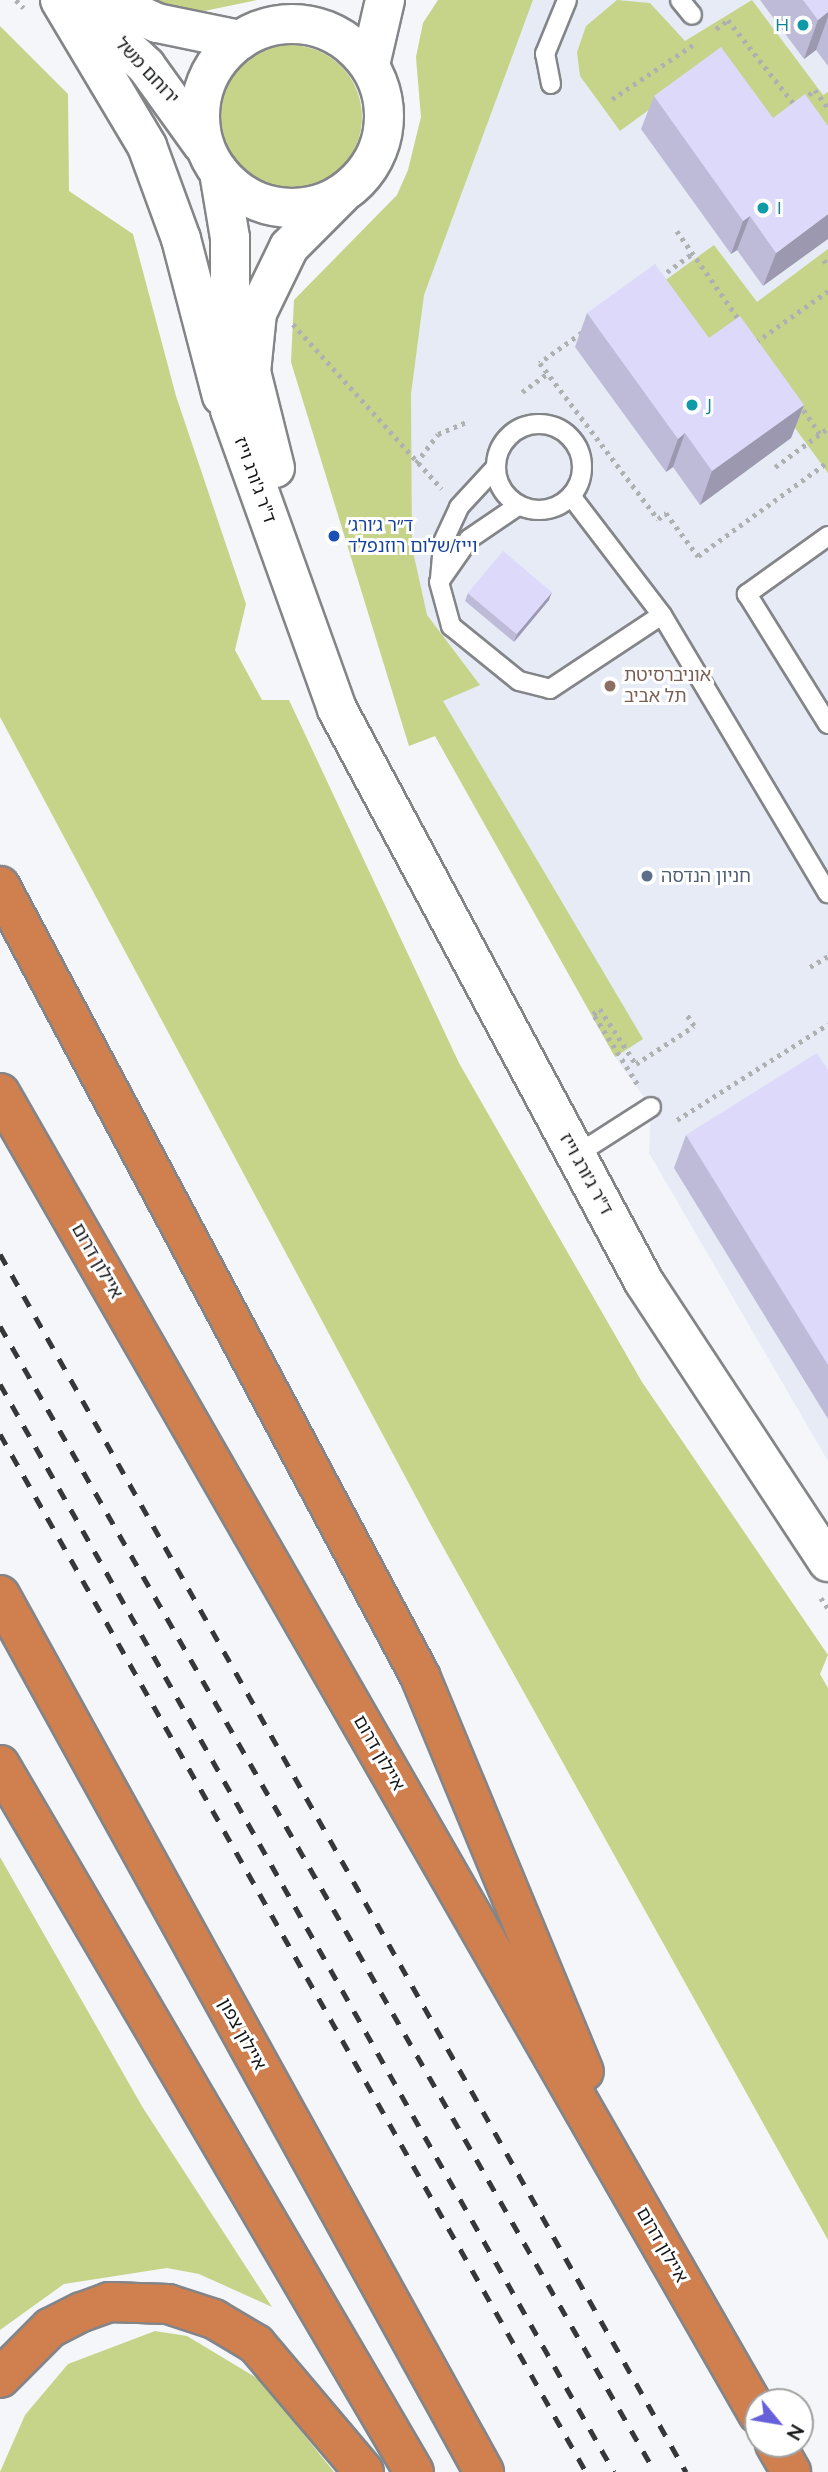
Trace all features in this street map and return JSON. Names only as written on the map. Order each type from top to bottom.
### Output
[{"type":"highway","points":[[0,886],[420,1676],[508,1876],[632,2193]]},
{"type":"highway","name":"איילון דרום","points":[[0,1093],[744,2389]]},
{"type":"highway","name":"איילון צפון","points":[[0,1595],[484,2472]]},
{"type":"highway","points":[[0,1765],[414,2472]]},
{"type":"highway","points":[[0,2378],[50,2328],[82,2312],[109,2302],[168,2304],[215,2319],[256,2344],[364,2472]]},
{"type":"street","points":[[60,0],[147,146],[181,239],[217,387],[230,410]]},
{"type":"street","name":"ירוחם משל","points":[[75,0],[146,66],[213,162]]},
{"type":"street","name":"ירוחם משל","points":[[106,0],[157,23],[240,40]]},
{"type":"street","points":[[370,65],[385,0]]},
{"type":"street","points":[[289,12],[331,31],[370,65],[381,89],[382,137],[360,180],[341,195],[302,207],[262,203],[213,162],[201,128],[204,91],[221,57],[240,40],[289,12]]},
{"type":"street","name":"ד\"ר ג'ורג וייז","points":[[213,162],[230,237],[235,375],[230,410],[337,709],[373,769],[440,908],[644,1282],[828,1562]]},
{"type":"street","name":"ד\"ר ג'ורג וייז","points":[[341,195],[289,247],[266,283],[251,373],[272,458],[354,684],[373,769]]},
{"type":"lane","points":[[551,84],[545,54],[567,0]]},
{"type":"lane","points":[[680,0],[692,15]]},
{"type":"lane","points":[[496,467],[502,489],[519,505],[547,510],[570,496],[582,458],[558,428],[517,430],[496,467],[459,507],[443,542],[439,582],[451,626],[536,689],[550,689],[662,615]]},
{"type":"lane","points":[[570,496],[662,615],[828,893]]},
{"type":"lane","points":[[439,582],[469,539],[519,505]]},
{"type":"lane","points":[[828,536],[747,594],[828,724]]},
{"type":"lane","points":[[576,1154],[651,1107]]},
{"type":"path","points":[[612,99],[728,20],[795,106],[815,90],[828,108]]},
{"type":"path","points":[[677,231],[763,352]]},
{"type":"path","points":[[649,284],[693,253]]},
{"type":"path","points":[[824,260],[828,266]]},
{"type":"path","points":[[756,342],[828,291]]},
{"type":"path","points":[[287,318],[416,463],[459,507]]},
{"type":"path","points":[[594,324],[540,363],[658,519],[666,513],[698,556],[828,462]]},
{"type":"path","points":[[522,392],[548,373]]},
{"type":"path","points":[[792,393],[820,434]]},
{"type":"path","points":[[416,463],[438,434],[466,422]]},
{"type":"path","points":[[775,467],[828,428]]},
{"type":"path","points":[[810,967],[828,956]]},
{"type":"path","points":[[651,1107],[593,1014],[600,1009],[636,1064],[694,1026],[686,1014]]},
{"type":"path","points":[[677,1120],[828,1024]]},
{"type":"shaded area","name":"אוניברסיטת תל אביב","points":[[438,0],[828,0],[828,1461],[649,1153],[651,1107],[615,1057],[435,736],[409,746],[291,362],[294,300],[397,195],[408,170],[421,117],[416,57],[423,23]]},
{"type":"green space","points":[[151,0],[257,0],[190,14]]},
{"type":"green space","points":[[438,0],[533,0],[424,295],[411,394],[412,547],[427,615],[480,685],[443,701],[643,1039],[615,1057],[435,736],[409,746],[291,362],[294,300],[397,195],[408,170],[421,117],[416,57],[423,23]]},
{"type":"green space","points":[[617,0],[650,3],[685,41],[752,0],[823,95],[828,92],[828,156],[759,138],[707,67],[620,131],[580,76],[577,52],[586,26]]},
{"type":"green space","points":[[0,26],[68,94],[69,191],[133,234],[176,396],[246,604],[235,650],[262,700],[289,700],[459,1063],[642,1382],[828,1655],[820,1674],[828,1688],[828,2240],[432,1527],[0,717]]},
{"type":"green space","points":[[290,45],[318,50],[341,66],[357,89],[362,117],[357,145],[341,168],[318,184],[290,189],[262,184],[239,168],[223,145],[218,117],[223,89],[239,66],[262,50]]},
{"type":"green space","points":[[714,245],[757,302],[828,249],[828,473],[729,338],[699,359],[649,292]]},
{"type":"green space","points":[[0,1857],[143,2108],[272,2307],[199,2274],[167,2268],[64,2284],[0,2330]]},
{"type":"green space","points":[[155,2331],[187,2336],[260,2380],[334,2472],[0,2472],[25,2415],[68,2364]]},
{"type":"building","points":[[803,0],[828,0],[828,12],[818,20]]},
{"type":"building","name":"I","points":[[721,47],[773,118],[805,94],[828,126],[828,214],[776,253],[750,216],[743,221],[654,96]]},
{"type":"building","name":"J","points":[[655,264],[709,338],[740,316],[804,405],[712,471],[685,433],[678,439],[587,313]]},
{"type":"building","points":[[503,551],[552,592],[517,634],[468,593]]},
{"type":"building","points":[[817,1053],[828,1070],[828,1365],[686,1135]]},
{"type":"railway","points":[[0,1254],[686,2472]]},
{"type":"railway","points":[[0,1326],[655,2472]]},
{"type":"railway","points":[[0,1384],[614,2472]]},
{"type":"railway","points":[[0,1434],[586,2472]]},
{"type":"place","name":"H","points":[[803,25]]},
{"type":"place","name":"I","points":[[763,208]]},
{"type":"place","name":"J","points":[[692,405]]},
{"type":"place","name":"ד״ר ג׳ורג׳ וייז/שלום רוזנפלד","points":[[334,536]]},
{"type":"place","name":"אוניברסיטת תל אביב","points":[[610,686]]},
{"type":"place","name":"חניון הנדסה","points":[[647,876]]}]
